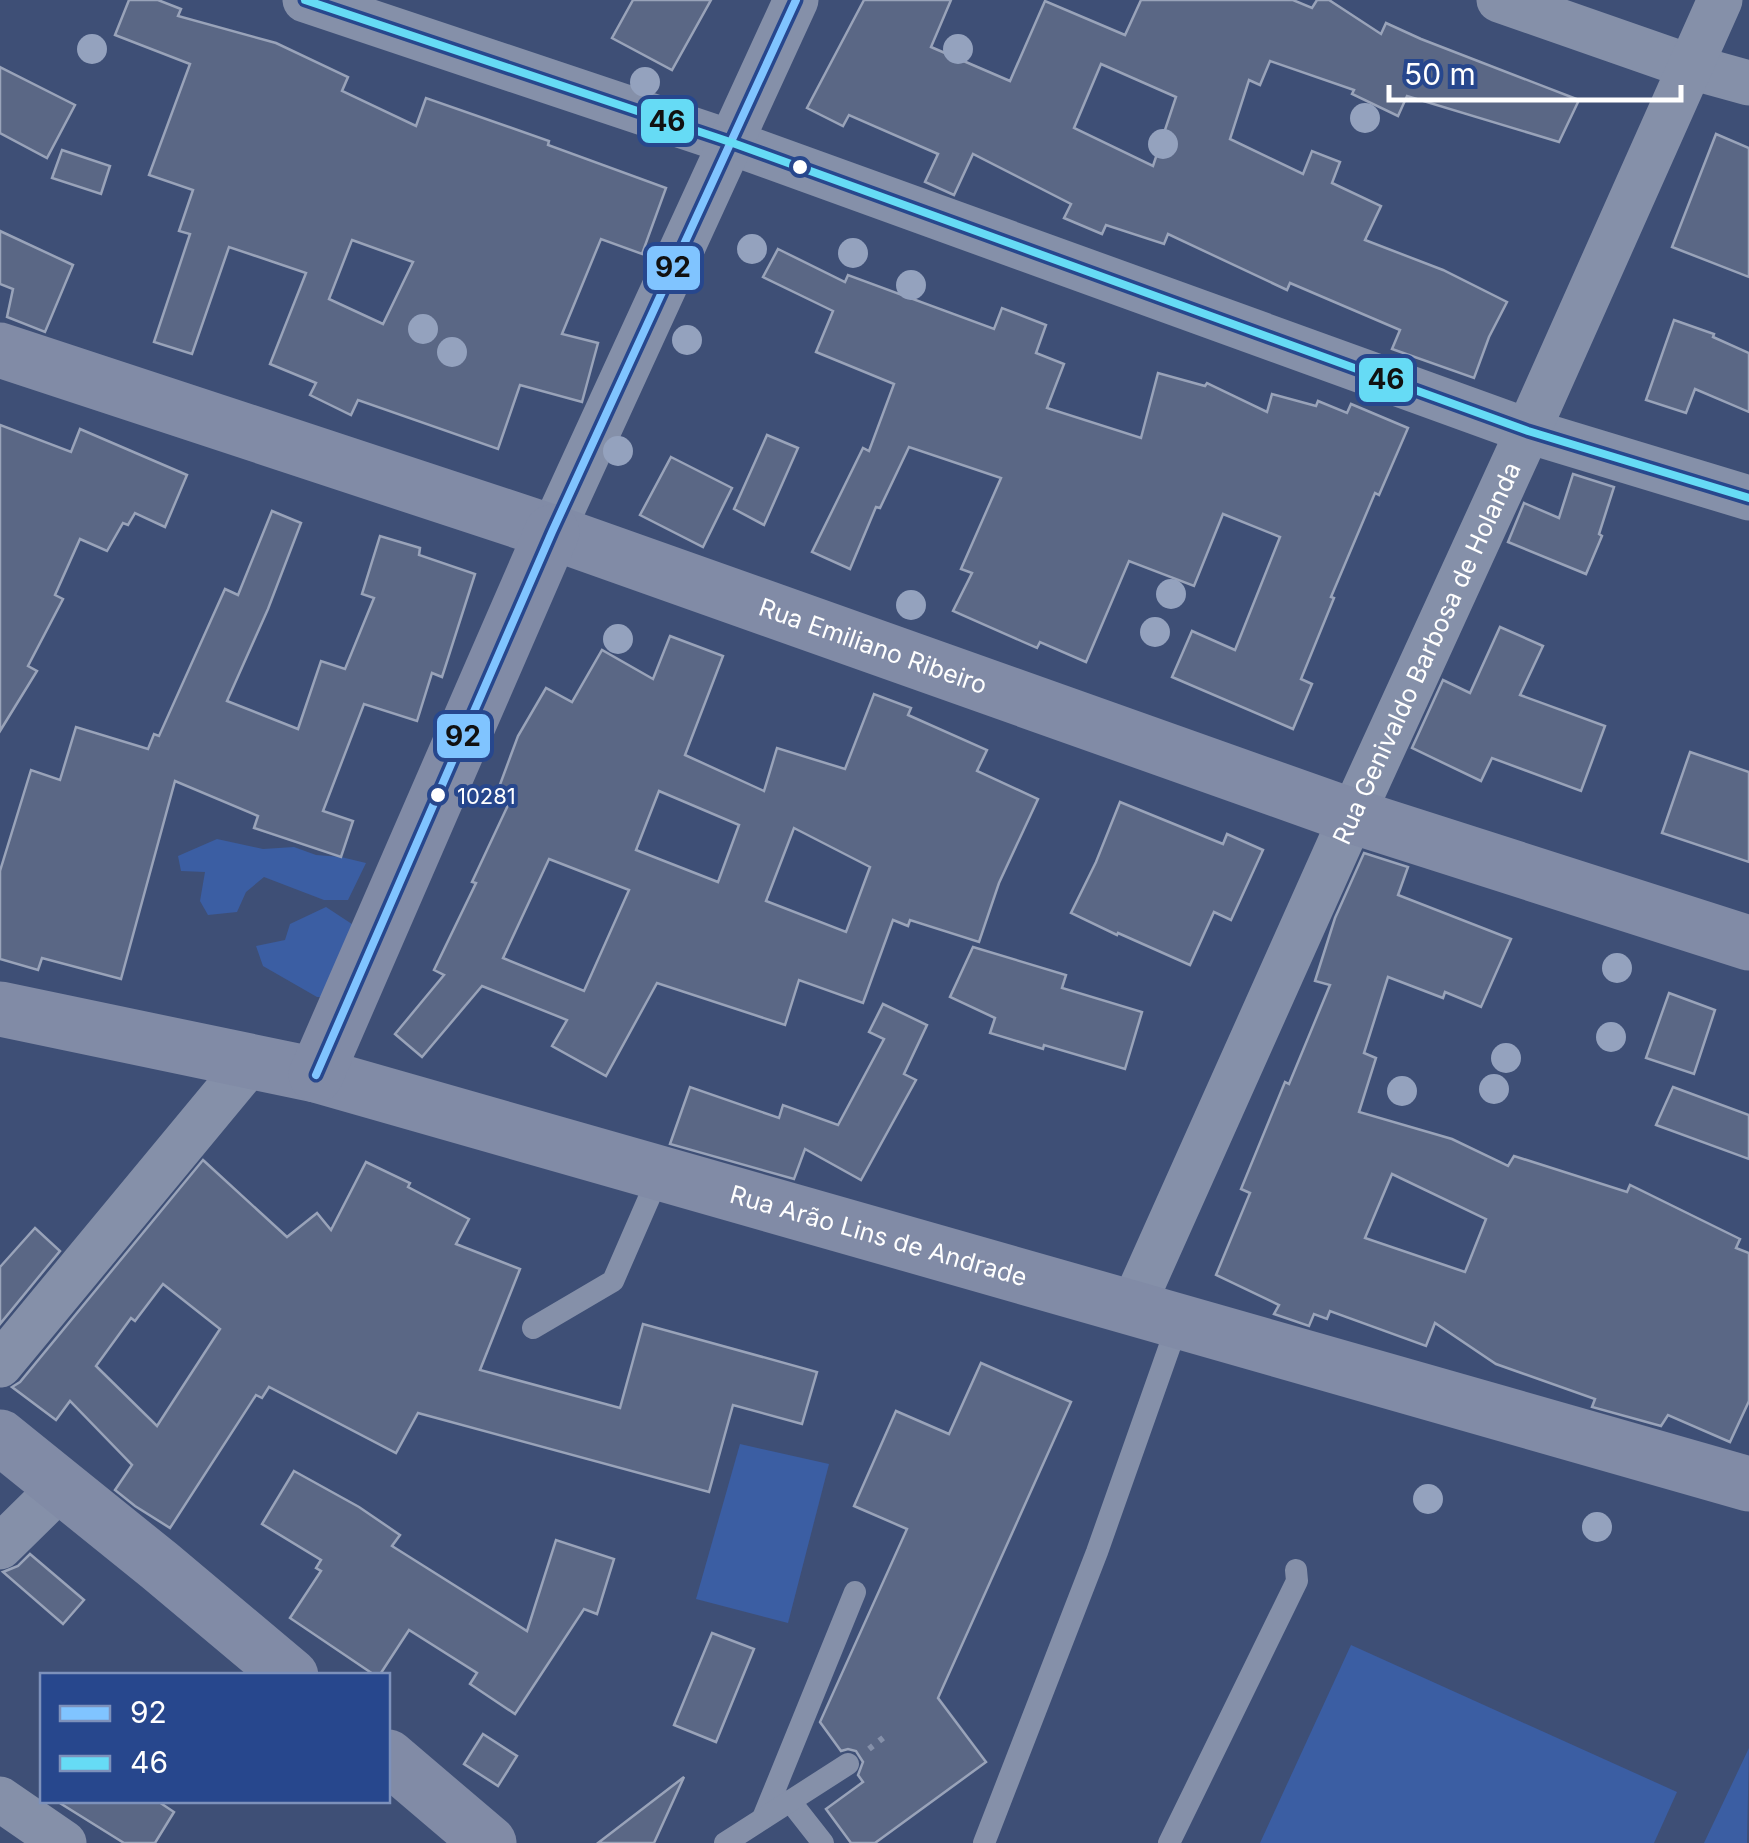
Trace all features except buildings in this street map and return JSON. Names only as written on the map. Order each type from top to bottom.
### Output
[{"type":"main road","name":"Rua Emiliano Ribeiro","points":[[0,350],[552,532],[1352,816],[1749,943]]},
{"type":"main road","points":[[316,1075],[552,532]]},
{"type":"main road","name":"Rua Arão Lins de Andrade","points":[[0,1009],[316,1075],[1749,1484]]},
{"type":"main road","points":[[0,1437],[286,1673]]},
{"type":"main road","points":[[390,1759],[477,1839]]},
{"type":"street","points":[[305,0],[730,142],[1528,431],[1749,498]]},
{"type":"street","points":[[552,532],[796,0]]},
{"type":"street","points":[[1499,0],[1691,67],[1749,83]]},
{"type":"street","name":"Rua Genivaldo Barbosa de Holanda","points":[[1155,1315],[1352,816],[1720,0]]},
{"type":"street","points":[[0,1366],[250,1063]]},
{"type":"street","points":[[0,1547],[62,1486]]},
{"type":"street","points":[[0,1799],[64,1843]]},
{"type":"lane","points":[[533,1328],[612,1281],[660,1173]]},
{"type":"lane","points":[[984,1843],[1096,1552],[1155,1315]]},
{"type":"lane","points":[[1169,1843],[1297,1582],[1296,1570]]},
{"type":"lane","points":[[763,1818],[855,1592]]},
{"type":"lane","points":[[725,1843],[848,1764]]},
{"type":"lane","points":[[790,1801],[823,1843]]},
{"type":"shaded area","points":[[217,839],[263,849],[294,847],[316,855],[366,863],[348,900],[324,900],[264,877],[246,892],[237,912],[208,915],[200,901],[205,872],[181,871],[178,856]]},
{"type":"shaded area","points":[[326,907],[361,930],[341,997],[317,997],[263,966],[256,946],[285,940],[290,924]]},
{"type":"shaded area","points":[[740,1444],[829,1464],[788,1623],[696,1599]]},
{"type":"shaded area","points":[[1351,1645],[1677,1792],[1654,1843],[1260,1843]]},
{"type":"shaded area","points":[[1749,1748],[1747,1843],[1704,1843]]},
{"type":"transit line","name":"46","points":[[305,0],[730,142],[1528,431],[1749,498]]},
{"type":"transit line","name":"92","points":[[316,1075],[552,532],[796,0]]},
{"type":"place","name":"10281","points":[[438,795]]}]
